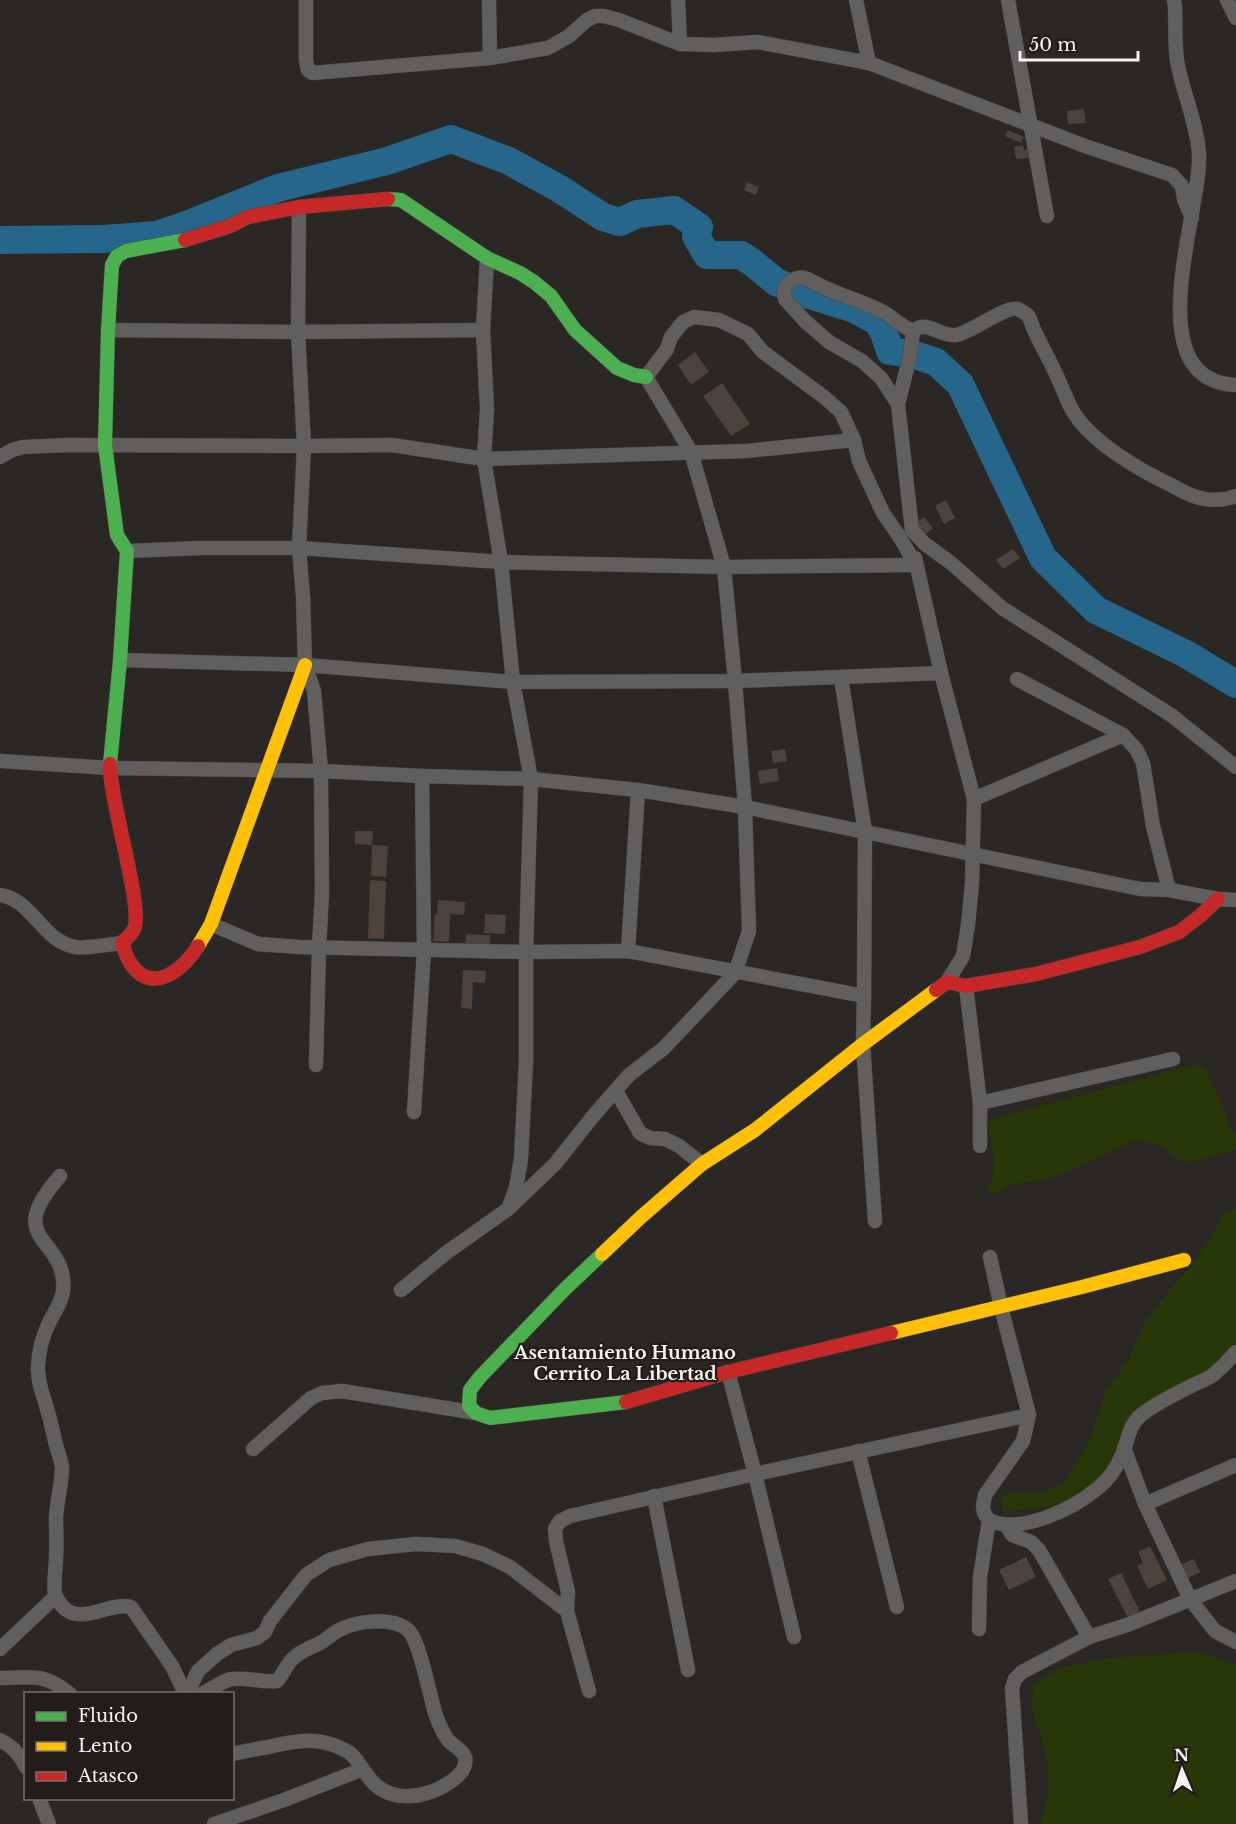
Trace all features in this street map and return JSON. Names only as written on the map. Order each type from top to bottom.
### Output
[{"type":"street","points":[[306,0],[306,60],[308,70],[312,73],[490,58],[548,48],[569,36],[595,16],[620,20],[680,45],[758,42],[869,63],[1085,146],[1172,175],[1182,186],[1184,200],[1192,218]]},
{"type":"street","points":[[489,0],[490,58]]},
{"type":"street","points":[[678,0],[680,45]]},
{"type":"street","points":[[856,0],[869,63]]},
{"type":"street","points":[[1008,0],[1047,216]]},
{"type":"street","points":[[1174,0],[1177,63],[1194,120],[1199,154],[1192,218],[1186,238],[1179,319],[1185,348],[1198,372],[1224,384],[1236,385]]},
{"type":"street","points":[[1227,0],[1236,18]]},
{"type":"street","points":[[0,895],[8,896],[27,907],[42,926],[58,940],[75,947],[122,943],[135,928],[136,907],[114,802],[110,768],[127,551],[117,535],[105,445],[112,265],[117,256],[126,251],[181,241],[230,226],[248,217],[299,207],[380,198],[401,200],[487,258],[534,282],[550,296],[575,330],[617,368],[646,377],[691,452],[724,567],[745,807],[749,931],[735,973],[664,1048],[629,1075],[555,1164],[508,1209],[446,1253],[401,1290]]},
{"type":"street","points":[[299,207],[298,332],[304,446],[299,548],[305,666],[314,691],[321,771],[322,894],[316,1065]]},
{"type":"street","points":[[487,258],[483,330],[487,409],[484,459],[501,562],[513,682],[531,779],[526,952],[526,1062],[521,1159],[516,1188],[508,1209]]},
{"type":"street","points":[[898,404],[882,378],[862,361],[829,342],[805,321],[785,299],[786,286],[797,278],[807,278],[885,314],[913,331]]},
{"type":"street","points":[[476,1413],[469,1406],[470,1390],[565,1288],[702,1164],[755,1130],[863,1044],[947,982],[963,956],[968,925],[974,799],[916,566],[898,404],[910,356],[913,331],[918,327],[926,326],[956,335],[998,315],[1019,309],[1028,315],[1074,414],[1084,428],[1128,463],[1185,494],[1203,499],[1225,500],[1236,496]]},
{"type":"street","points":[[646,377],[667,349],[671,337],[683,322],[694,317],[719,320],[748,334],[764,352],[841,412],[854,440],[859,461],[879,504],[916,566]]},
{"type":"street","points":[[108,330],[298,332],[483,330]]},
{"type":"street","points":[[0,457],[23,447],[392,445],[484,459],[747,451],[854,440]]},
{"type":"street","points":[[912,530],[925,544],[951,563],[1002,608],[1171,715],[1236,767]]},
{"type":"street","points":[[127,551],[299,548],[501,562],[724,567],[916,566]]},
{"type":"street","points":[[120,660],[305,666],[513,682],[735,681],[941,673]]},
{"type":"street","points":[[122,943],[129,961],[138,972],[155,980],[172,974],[187,962],[197,949],[211,924],[305,666]]},
{"type":"street","points":[[840,678],[865,832],[863,1044],[875,1221]]},
{"type":"street","points":[[1017,679],[1123,735],[1136,748],[1143,763],[1153,826],[1169,890]]},
{"type":"street","points":[[974,799],[1123,735]]},
{"type":"street","points":[[0,761],[110,768],[321,771],[531,779],[638,790],[745,807],[1140,889],[1169,890],[1236,900]]},
{"type":"street","points":[[414,1112],[424,950],[422,776]]},
{"type":"street","points":[[628,951],[638,790]]},
{"type":"street","points":[[947,982],[966,986],[1036,974],[1140,947],[1179,932],[1218,899]]},
{"type":"street","points":[[211,924],[258,944],[299,947],[526,952],[628,951],[864,996]]},
{"type":"street","points":[[966,986],[980,1103],[980,1146]]},
{"type":"street","points":[[980,1103],[1173,1059]]},
{"type":"street","points":[[616,1091],[640,1133],[650,1138],[665,1139],[679,1146],[702,1164]]},
{"type":"street","points":[[60,1176],[51,1183],[26,1215],[28,1232],[59,1267],[63,1284],[61,1301],[43,1339],[38,1367],[42,1395],[62,1466],[56,1518],[56,1596],[64,1608],[77,1614],[92,1613],[115,1606],[131,1607],[172,1666],[183,1689],[190,1692]]},
{"type":"street","points":[[990,1257],[1000,1307],[1029,1415],[1023,1441],[985,1495],[984,1513],[989,1520],[1006,1525],[1028,1523],[1066,1509],[1099,1488],[1120,1459],[1131,1425],[1141,1415],[1212,1376],[1236,1352]]},
{"type":"street","points":[[253,1449],[311,1398],[322,1392],[342,1391],[476,1413],[490,1418],[631,1401],[728,1372],[1082,1287],[1184,1260]]},
{"type":"street","points":[[728,1372],[794,1637]]},
{"type":"street","points":[[589,1691],[567,1611],[568,1592],[555,1529],[560,1521],[570,1516],[654,1496],[664,1496],[858,1451],[1029,1415]]},
{"type":"street","points":[[1124,1448],[1145,1504],[1191,1599],[1215,1631],[1236,1642]]},
{"type":"street","points":[[858,1451],[897,1607]]},
{"type":"street","points":[[1145,1504],[1236,1465]]},
{"type":"street","points":[[654,1496],[688,1670]]},
{"type":"street","points":[[979,1629],[980,1577],[989,1520]]},
{"type":"street","points":[[1006,1525],[1012,1535],[1031,1542],[1039,1550],[1089,1637]]},
{"type":"street","points":[[193,1692],[198,1671],[231,1645],[257,1638],[265,1632],[270,1621],[306,1575],[329,1560],[368,1550],[416,1544],[455,1546],[483,1554],[510,1567],[567,1611]]},
{"type":"street","points":[[1021,1824],[1012,1688],[1015,1679],[1022,1672],[1089,1637],[1127,1625],[1236,1581]]},
{"type":"street","points":[[0,1649],[56,1596]]},
{"type":"street","points":[[196,1692],[232,1679],[277,1681],[294,1657],[327,1639],[336,1631],[351,1625],[379,1621],[399,1625],[408,1630],[418,1648],[438,1722],[450,1742],[464,1754],[466,1760],[465,1767],[458,1777],[429,1793],[409,1797],[388,1793],[373,1783],[349,1752],[318,1741],[295,1740],[234,1754]]},
{"type":"street","points":[[0,1678],[42,1678],[55,1682],[68,1692]]},
{"type":"street","points":[[0,1740],[13,1748],[24,1763]]},
{"type":"street","points":[[214,1824],[363,1769]]},
{"type":"street","points":[[40,1800],[50,1824]]},
{"type":"green space","points":[[1193,1065],[1204,1065],[1232,1130],[1236,1133],[1236,1150],[1193,1162],[1178,1160],[1161,1146],[1138,1140],[1061,1175],[1039,1181],[1011,1184],[997,1193],[985,1192],[990,1184],[994,1167],[987,1124],[995,1118]]},
{"type":"green space","points":[[1236,1209],[1236,1352],[1135,1424],[1106,1485],[1078,1504],[1003,1512],[1000,1498],[1007,1493],[1044,1492],[1064,1483],[1091,1437],[1106,1390],[1128,1360],[1144,1324],[1165,1295],[1191,1266],[1212,1236],[1223,1214]]},
{"type":"green space","points":[[1200,1652],[1236,1665],[1236,1824],[1040,1824],[1049,1795],[1047,1756],[1032,1711],[1033,1685],[1059,1668],[1108,1658]]},
{"type":"building","points":[[1084,109],[1086,123],[1068,124],[1067,111]]},
{"type":"building","points":[[1008,130],[1024,137],[1021,143],[1005,136]]},
{"type":"building","points":[[1023,145],[1024,150],[1030,149],[1031,158],[1016,159],[1014,147]]},
{"type":"building","points":[[747,182],[759,187],[756,195],[744,190]]},
{"type":"building","points":[[695,352],[709,372],[691,385],[678,365]]},
{"type":"building","points":[[722,383],[750,424],[731,436],[703,396]]},
{"type":"building","points":[[946,500],[955,518],[944,524],[935,506]]},
{"type":"building","points":[[924,517],[933,528],[924,536],[914,525]]},
{"type":"building","points":[[1013,549],[1020,558],[1003,569],[996,560]]},
{"type":"building","points":[[785,749],[787,761],[773,763],[771,751]]},
{"type":"building","points":[[777,768],[779,781],[760,784],[758,771]]},
{"type":"building","points":[[355,831],[373,831],[372,845],[355,844]]},
{"type":"building","points":[[372,845],[388,846],[386,877],[371,876]]},
{"type":"building","points":[[370,880],[386,881],[384,939],[368,938]]},
{"type":"building","points":[[438,900],[465,902],[464,915],[450,914],[449,942],[433,941]]},
{"type":"building","points":[[485,914],[506,915],[505,934],[484,933]]},
{"type":"building","points":[[466,934],[490,935],[490,949],[465,948]]},
{"type":"building","points":[[463,970],[486,971],[485,983],[473,982],[472,1009],[461,1008]]},
{"type":"building","points":[[1150,1546],[1167,1580],[1148,1589],[1137,1566],[1143,1563],[1138,1552]]},
{"type":"building","points":[[1026,1557],[1036,1577],[1009,1590],[999,1570]]},
{"type":"building","points":[[1194,1559],[1200,1572],[1184,1580],[1178,1566]]},
{"type":"building","points":[[1121,1573],[1142,1616],[1130,1622],[1108,1579]]},
{"type":"waterway","points":[[0,240],[103,239],[157,235],[278,188],[387,161],[451,139],[509,161],[560,189],[603,217],[620,222],[637,214],[674,210],[699,227],[696,236],[707,255],[741,255],[776,282],[854,309],[878,322],[890,351],[912,354],[936,362],[960,384],[1043,558],[1096,610],[1186,654],[1236,684]]},
{"type":"traffic: fast","points":[[388,199],[401,200],[487,258],[534,282],[551,296],[575,330],[617,368],[646,377]]},
{"type":"traffic: fast","points":[[110,764],[127,551],[117,535],[105,445],[112,265],[117,256],[126,251],[185,240]]},
{"type":"traffic: fast","points":[[602,1254],[480,1377],[470,1390],[469,1406],[476,1413],[490,1418],[626,1402]]},
{"type":"traffic: slow","points":[[198,946],[211,924],[305,665]]},
{"type":"traffic: slow","points":[[602,1254],[702,1164],[755,1130],[863,1044],[936,990]]},
{"type":"traffic: slow","points":[[891,1333],[1184,1260]]},
{"type":"traffic: jam","points":[[185,240],[230,226],[248,217],[299,207],[388,199]]},
{"type":"traffic: jam","points":[[110,764],[115,802],[131,877],[136,918],[134,929],[122,943],[129,961],[137,972],[156,979],[175,971],[198,946]]},
{"type":"traffic: jam","points":[[936,990],[947,982],[966,986],[1036,974],[1140,947],[1179,932],[1218,899]]},
{"type":"traffic: jam","points":[[626,1402],[728,1372],[891,1333]]},
{"type":"district","name":"Asentamiento Humano Cerrito La Libertad","points":[[625,1363]]}]
